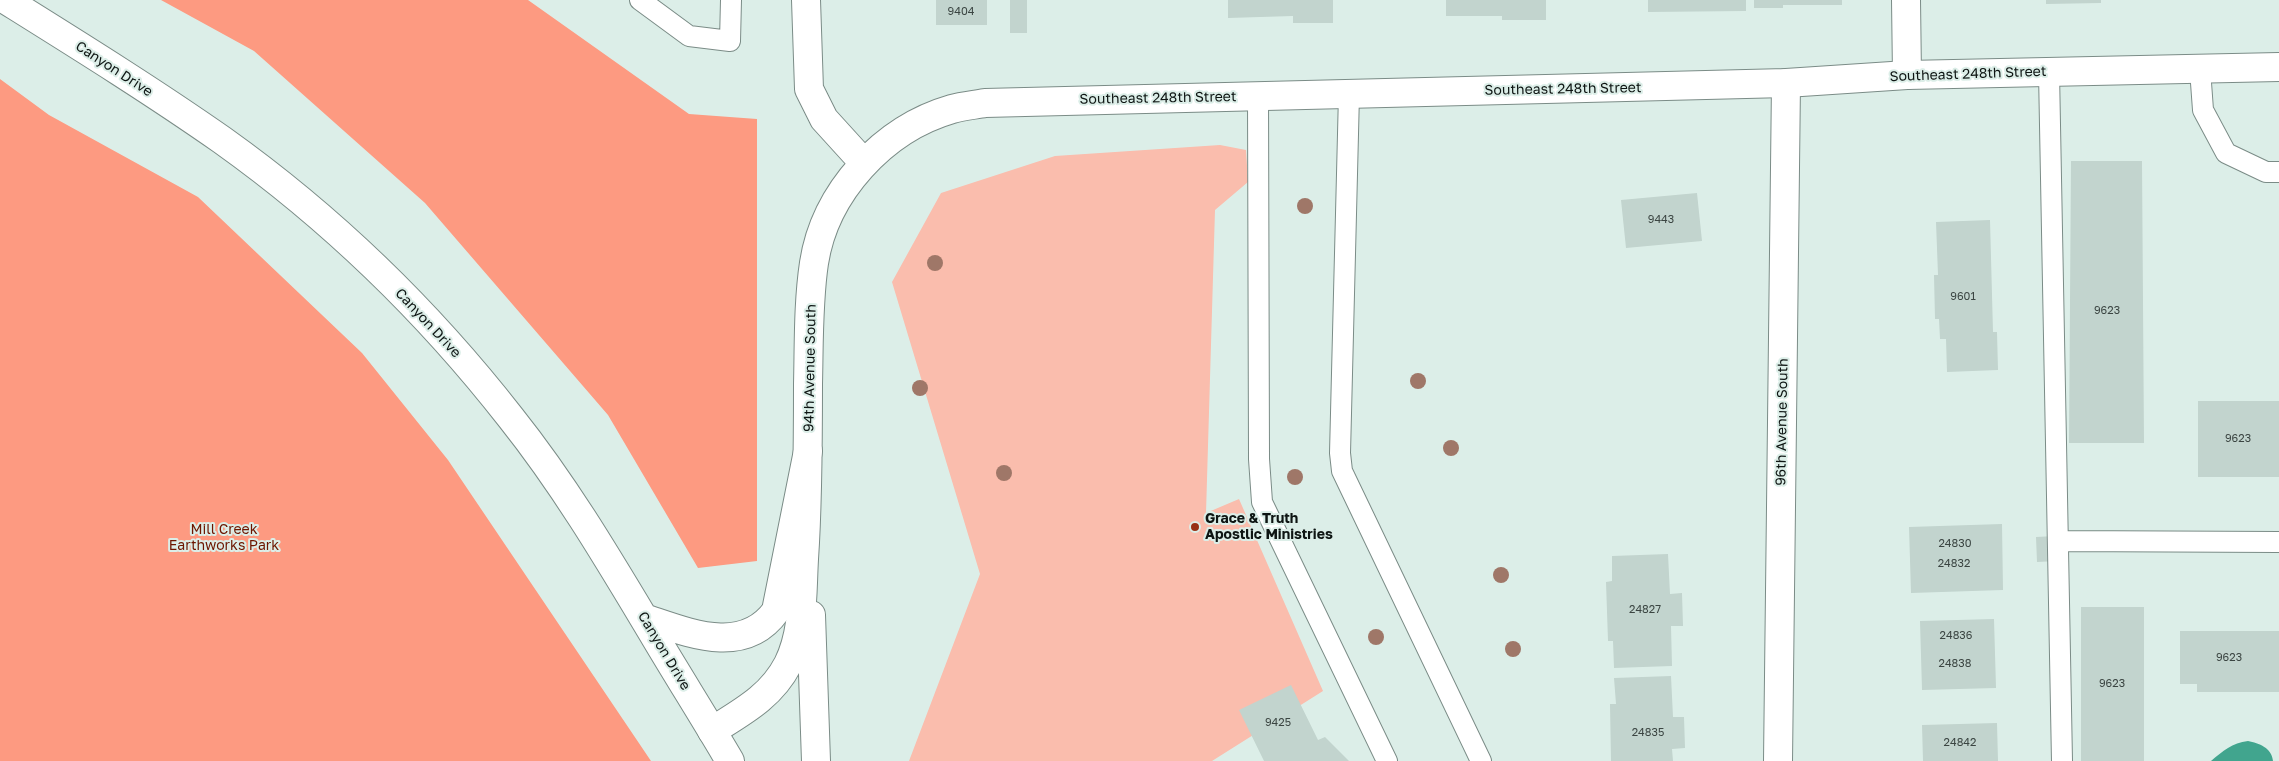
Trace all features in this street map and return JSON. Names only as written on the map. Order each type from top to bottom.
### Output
[{"type":"street","name":"Canyon Drive","points":[[6,0],[222,140],[286,189],[405,297],[462,359],[511,417],[554,474],[603,548],[730,761]]},
{"type":"street","points":[[806,0],[809,89],[824,119],[864,163]]},
{"type":"street","points":[[1906,0],[1906,75]]},
{"type":"street","name":"Southeast 248th Street","points":[[864,163],[889,140],[919,122],[951,109],[985,102],[1786,84],[1906,75],[2279,67]]},
{"type":"street","name":"96th Avenue South","points":[[1778,761],[1786,84]]},
{"type":"street","name":"94th Avenue South","points":[[712,731],[757,703],[772,688],[788,664],[798,636],[807,519],[809,336],[814,262],[824,226],[841,193],[864,163]]},
{"type":"street","points":[[644,618],[686,632],[724,638],[750,634],[768,623],[776,611],[808,451]]},
{"type":"street","points":[[807,519],[816,761]]},
{"type":"lane","points":[[640,0],[689,36],[730,41],[731,0]]},
{"type":"lane","points":[[2200,68],[2204,110],[2226,153],[2266,172],[2279,172]]},
{"type":"lane","points":[[2049,72],[2062,761]]},
{"type":"lane","points":[[1350,94],[1340,453],[1342,471],[1481,761]]},
{"type":"lane","points":[[1258,96],[1259,459],[1262,502],[1387,761]]},
{"type":"lane","points":[[2058,541],[2279,542]]},
{"type":"shaded area","points":[[1220,145],[1246,150],[1248,182],[1215,210],[1206,513],[1239,499],[1323,691],[1212,761],[909,761],[980,574],[892,282],[941,193],[1055,156]]},
{"type":"shaded area","points":[[2248,741],[2268,749],[2273,761],[2211,761],[2232,746]]},
{"type":"green space","points":[[161,0],[528,0],[689,114],[757,119],[757,561],[698,568],[608,415],[425,203],[254,51]]},
{"type":"green space","name":"Mill Creek Earthworks Park","points":[[0,79],[49,115],[198,197],[362,353],[448,460],[651,761],[0,761]]},
{"type":"building","points":[[936,0],[987,0],[987,25],[936,25]]},
{"type":"building","points":[[1010,0],[1027,0],[1027,33],[1010,33]]},
{"type":"building","points":[[1228,0],[1333,0],[1333,23],[1293,23],[1293,16],[1228,18]]},
{"type":"building","points":[[1446,0],[1546,0],[1546,20],[1502,20],[1502,16],[1446,16]]},
{"type":"building","points":[[1648,0],[1746,0],[1746,11],[1648,12]]},
{"type":"building","points":[[1754,0],[1842,0],[1842,5],[1783,5],[1783,8],[1754,8]]},
{"type":"building","points":[[2046,0],[2101,0],[2101,3],[2046,4]]},
{"type":"building","points":[[2071,161],[2142,161],[2144,443],[2069,443]]},
{"type":"building","points":[[1697,193],[1702,241],[1626,248],[1621,200]]},
{"type":"building","points":[[1990,220],[1993,332],[1997,332],[1998,370],[1947,372],[1946,339],[1940,339],[1939,319],[1935,319],[1934,275],[1938,275],[1936,222]]},
{"type":"building","points":[[2198,401],[2279,401],[2279,477],[2198,477]]},
{"type":"building","points":[[2002,524],[2003,590],[1911,593],[1909,527]]},
{"type":"building","points":[[2055,536],[2057,561],[2037,562],[2036,537]]},
{"type":"building","points":[[1668,554],[1670,594],[1682,593],[1683,626],[1671,626],[1672,666],[1614,668],[1613,641],[1608,641],[1606,582],[1612,581],[1612,556]]},
{"type":"building","points":[[2081,607],[2144,607],[2144,761],[2081,761]]},
{"type":"building","points":[[1994,619],[1996,688],[1922,690],[1920,621]]},
{"type":"building","points":[[2180,631],[2279,631],[2279,692],[2197,692],[2197,684],[2180,684]]},
{"type":"building","points":[[1671,676],[1673,717],[1684,717],[1685,748],[1672,749],[1673,761],[1611,761],[1610,704],[1616,704],[1614,678]]},
{"type":"building","points":[[1291,685],[1318,740],[1325,737],[1349,761],[1264,761],[1239,710]]},
{"type":"building","points":[[1997,723],[1998,761],[1923,761],[1922,725]]},
{"type":"place","name":"Grace & Truth Apostlic Ministries","points":[[1195,527]]}]
